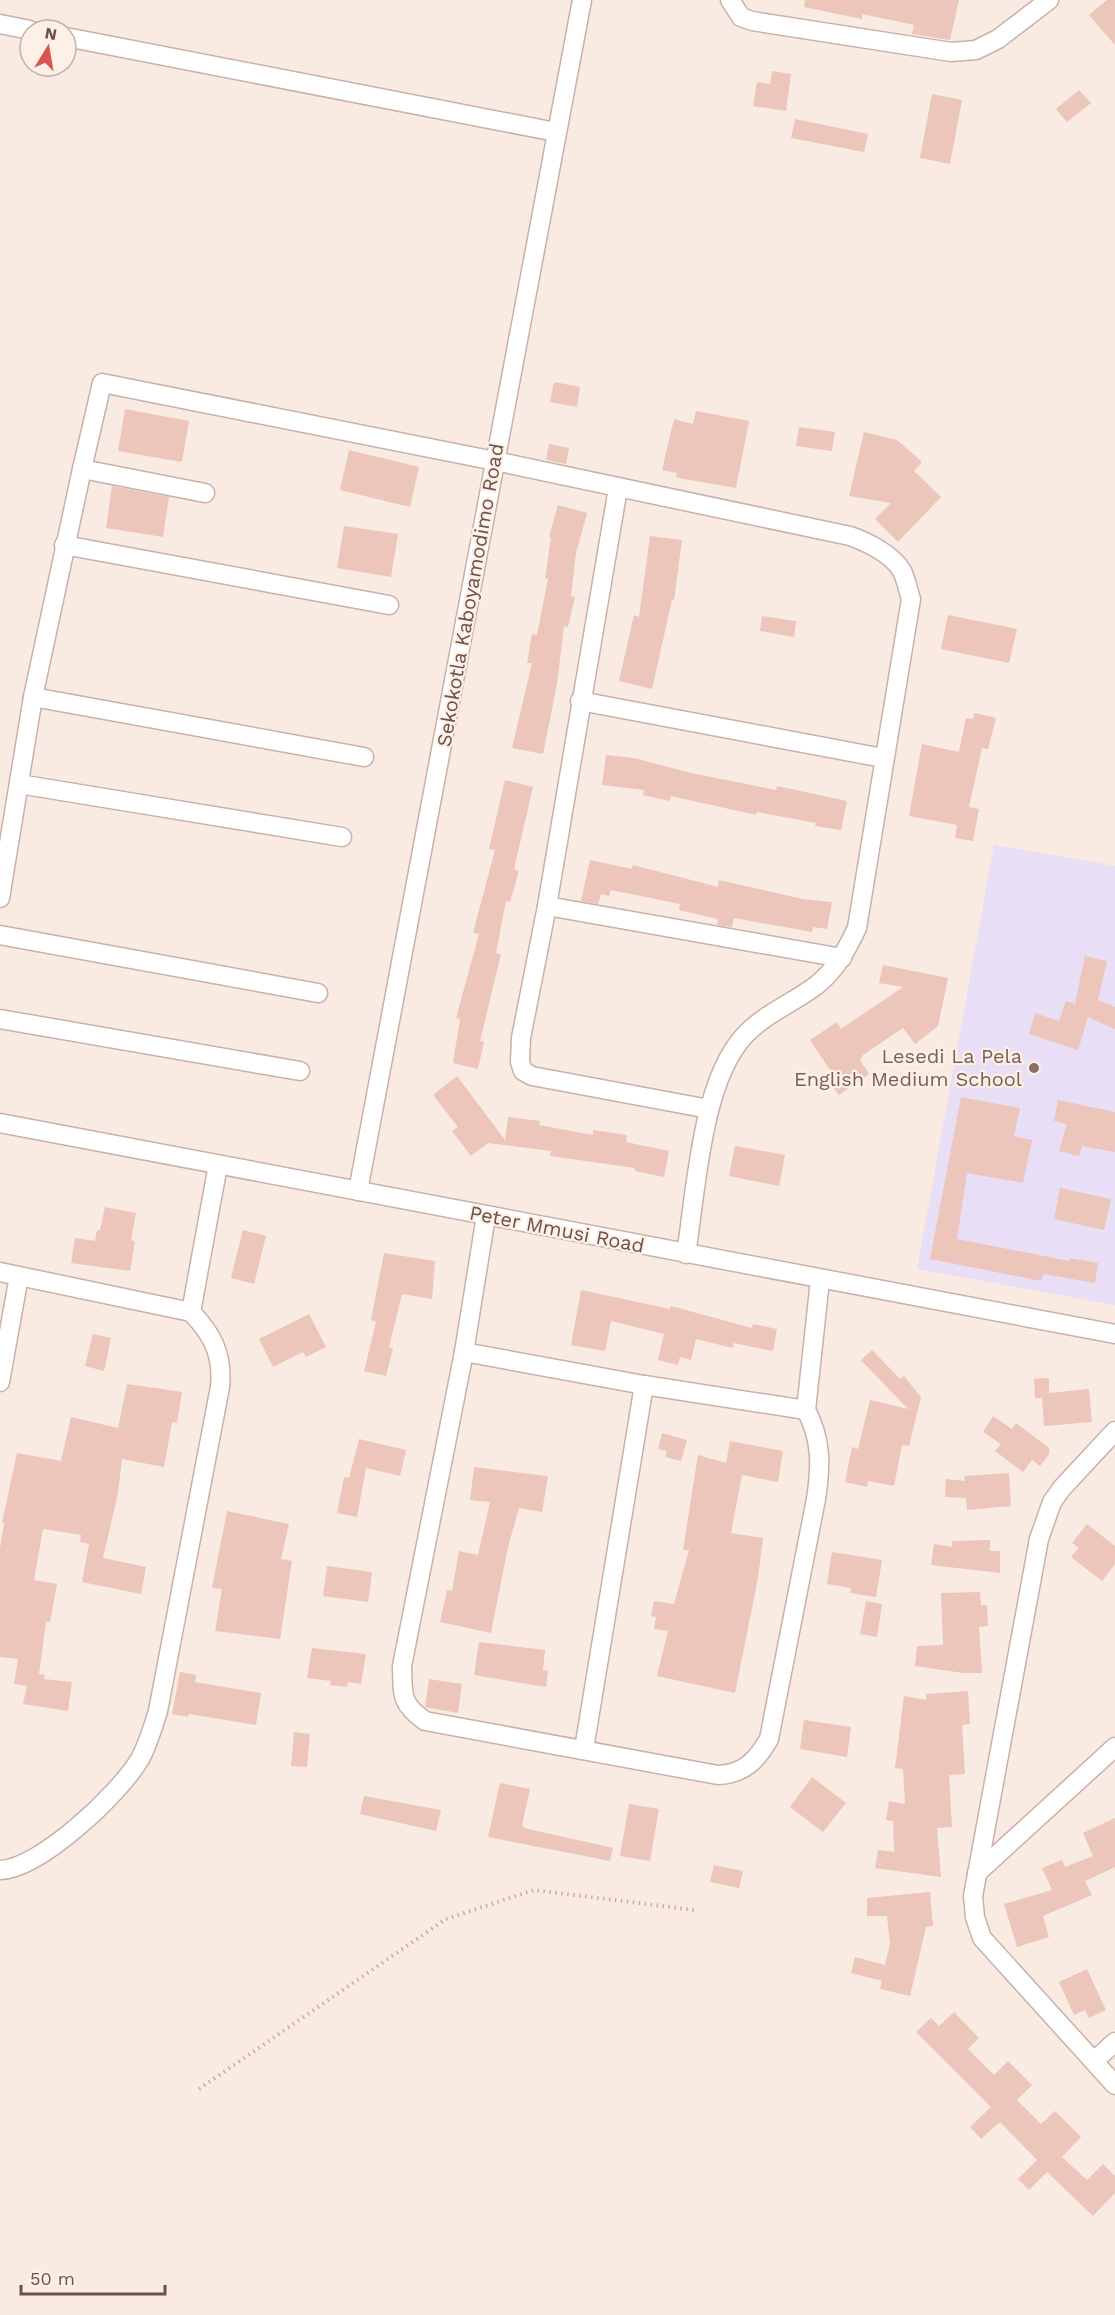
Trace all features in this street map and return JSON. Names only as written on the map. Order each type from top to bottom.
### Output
[{"type":"street","name":"Sekokotla Kaboyamodimo Road","points":[[358,1191],[555,132],[582,0]]},
{"type":"street","points":[[730,0],[741,16],[752,21],[951,52],[976,50],[998,39],[1049,0]]},
{"type":"street","points":[[0,24],[18,28]]},
{"type":"street","points":[[78,39],[555,132]]},
{"type":"street","points":[[0,898],[33,697],[64,545],[102,383],[495,461],[850,536],[867,542],[892,560],[902,571],[911,599],[883,758],[857,928],[842,958],[819,983],[762,1018],[743,1037],[728,1058],[709,1109],[686,1254]]},
{"type":"street","points":[[82,469],[205,493]]},
{"type":"street","points":[[618,488],[547,906],[521,1038],[520,1062],[524,1071],[532,1076],[709,1109]]},
{"type":"street","points":[[64,545],[389,605]]},
{"type":"street","points":[[33,697],[364,756]]},
{"type":"street","points":[[580,701],[883,758]]},
{"type":"street","points":[[19,784],[342,837]]},
{"type":"street","points":[[547,906],[842,958]]},
{"type":"street","points":[[0,934],[318,993]]},
{"type":"street","points":[[0,1019],[300,1071]]},
{"type":"street","name":"Peter Mmusi Road","points":[[0,1123],[1115,1334]]},
{"type":"street","points":[[191,1312],[218,1165]]},
{"type":"street","points":[[486,1216],[464,1352],[402,1666],[403,1690],[408,1709],[424,1721],[718,1775],[744,1769],[754,1762],[769,1739],[818,1489],[820,1446],[815,1427],[806,1410],[820,1280]]},
{"type":"street","points":[[0,1272],[191,1312],[203,1325],[220,1354],[220,1387],[158,1711],[150,1735],[129,1774],[60,1842],[27,1864],[0,1870]]},
{"type":"street","points":[[0,1382],[20,1276]]},
{"type":"street","points":[[464,1352],[644,1385],[806,1410]]},
{"type":"street","points":[[584,1749],[644,1385]]},
{"type":"street","points":[[1115,1431],[1062,1488],[1052,1503],[1039,1539],[973,1896],[975,1917],[982,1938],[1115,2085]]},
{"type":"street","points":[[977,1874],[1115,1747]]},
{"type":"street","points":[[1094,2061],[1115,2042]]},
{"type":"path","points":[[199,2090],[446,1918],[534,1890],[694,1910]]},
{"type":"shaded area","name":"Lesedi La Pela English Medium School","points":[[994,845],[1115,866],[1115,1305],[917,1269]]},
{"type":"building","points":[[805,0],[959,0],[950,40],[912,34],[914,25],[862,14],[862,19],[804,7]]},
{"type":"building","points":[[1107,0],[1115,0],[1115,45],[1089,15]]},
{"type":"building","points":[[772,71],[791,74],[786,111],[753,106],[757,82],[770,84]]},
{"type":"building","points":[[1079,90],[1091,103],[1067,122],[1056,109]]},
{"type":"building","points":[[932,94],[962,100],[950,164],[920,158]]},
{"type":"building","points":[[795,119],[868,134],[864,152],[791,138]]},
{"type":"building","points":[[554,382],[580,387],[577,407],[550,402]]},
{"type":"building","points":[[125,409],[189,421],[182,462],[118,451]]},
{"type":"building","points":[[696,411],[749,421],[736,488],[684,479],[676,477],[677,473],[662,470],[674,419],[693,424]]},
{"type":"building","points":[[799,427],[835,432],[832,451],[796,446]]},
{"type":"building","points":[[864,432],[897,440],[922,462],[914,471],[941,497],[898,542],[875,519],[891,503],[849,496]]},
{"type":"building","points":[[549,444],[569,448],[566,464],[546,460]]},
{"type":"building","points":[[349,450],[419,467],[410,507],[340,490]]},
{"type":"building","points":[[112,486],[169,497],[163,537],[106,528]]},
{"type":"building","points":[[558,505],[587,513],[576,553],[571,596],[575,597],[568,627],[564,626],[557,684],[543,754],[512,748],[532,663],[527,663],[532,634],[537,635],[548,579],[545,578],[551,538],[549,537]]},
{"type":"building","points":[[344,526],[398,534],[391,577],[337,568]]},
{"type":"building","points":[[650,536],[682,540],[674,600],[672,600],[652,689],[619,681],[634,615],[639,617]]},
{"type":"building","points":[[948,615],[1017,629],[1009,663],[941,649]]},
{"type":"building","points":[[762,616],[796,621],[794,637],[760,631]]},
{"type":"building","points":[[974,713],[996,718],[988,749],[982,748],[969,807],[979,809],[973,841],[955,838],[957,825],[909,816],[922,744],[959,752],[966,718],[973,719]]},
{"type":"building","points":[[606,755],[634,758],[691,773],[776,790],[777,786],[847,801],[841,830],[757,812],[756,815],[671,796],[670,801],[643,795],[644,790],[602,785]]},
{"type":"building","points":[[505,780],[533,787],[514,869],[519,871],[510,902],[506,901],[496,953],[501,954],[480,1041],[484,1042],[478,1069],[453,1063],[460,1019],[456,1018],[479,934],[473,933],[495,850],[489,849]]},
{"type":"building","points":[[590,860],[632,869],[633,865],[718,887],[719,880],[802,899],[832,902],[827,929],[813,927],[812,932],[734,918],[732,927],[717,925],[718,919],[679,910],[680,904],[611,890],[609,896],[601,894],[598,904],[581,901]]},
{"type":"building","points":[[1085,956],[1107,961],[1098,1000],[1115,1007],[1115,1029],[1088,1017],[1078,1050],[1029,1034],[1035,1013],[1059,1021],[1066,1001],[1075,1004]]},
{"type":"building","points":[[883,965],[948,978],[938,1026],[915,1044],[903,1028],[863,1055],[860,1060],[869,1074],[839,1095],[830,1083],[836,1079],[810,1040],[837,1022],[841,1029],[903,987],[879,983]]},
{"type":"building","points":[[457,1076],[505,1140],[508,1117],[540,1121],[539,1125],[593,1135],[593,1130],[627,1135],[626,1142],[669,1151],[664,1177],[635,1171],[635,1168],[550,1156],[551,1151],[488,1143],[471,1156],[452,1131],[458,1127],[433,1095]]},
{"type":"building","points":[[961,1097],[1020,1108],[1014,1136],[1032,1140],[1023,1183],[967,1173],[957,1239],[1069,1261],[1070,1258],[1098,1263],[1095,1283],[1043,1274],[1041,1281],[930,1259]]},
{"type":"building","points":[[1058,1100],[1115,1112],[1115,1152],[1082,1146],[1079,1156],[1059,1151],[1067,1124],[1054,1121]]},
{"type":"building","points":[[735,1146],[785,1155],[779,1186],[729,1176]]},
{"type":"building","points":[[1060,1188],[1111,1199],[1104,1230],[1054,1219]]},
{"type":"building","points":[[105,1207],[136,1213],[131,1240],[135,1241],[130,1271],[71,1263],[75,1238],[95,1241]]},
{"type":"building","points":[[243,1230],[266,1236],[254,1284],[231,1278]]},
{"type":"building","points":[[384,1253],[435,1261],[432,1299],[402,1294],[389,1347],[393,1348],[386,1376],[364,1371],[376,1322],[371,1320]]},
{"type":"building","points":[[581,1290],[670,1309],[671,1306],[752,1328],[753,1324],[777,1329],[773,1351],[734,1343],[733,1348],[696,1339],[691,1360],[680,1357],[678,1365],[658,1360],[664,1334],[611,1321],[605,1351],[571,1345]]},
{"type":"building","points":[[309,1314],[326,1347],[306,1357],[303,1352],[273,1367],[259,1339]]},
{"type":"building","points":[[93,1334],[111,1338],[104,1371],[85,1366]]},
{"type":"building","points":[[872,1350],[900,1379],[904,1376],[921,1397],[909,1446],[902,1445],[894,1486],[868,1481],[867,1487],[845,1482],[852,1447],[858,1449],[870,1400],[908,1409],[861,1360]]},
{"type":"building","points":[[1049,1378],[1049,1393],[1089,1389],[1092,1422],[1044,1426],[1042,1398],[1035,1398],[1034,1379]]},
{"type":"building","points":[[127,1384],[182,1392],[177,1423],[172,1422],[164,1467],[122,1459],[118,1493],[103,1558],[146,1567],[141,1594],[82,1582],[89,1544],[80,1542],[81,1535],[43,1529],[34,1580],[57,1584],[50,1622],[46,1622],[39,1674],[45,1675],[44,1679],[72,1682],[68,1711],[23,1704],[27,1686],[14,1684],[18,1659],[0,1657],[0,1548],[4,1523],[2,1523],[17,1453],[61,1461],[71,1417],[118,1428]]},
{"type":"building","points":[[993,1416],[1012,1429],[1016,1423],[1049,1448],[1049,1454],[1040,1466],[1032,1460],[1023,1472],[995,1451],[1001,1444],[983,1432]]},
{"type":"building","points":[[662,1433],[687,1440],[681,1461],[665,1457],[667,1451],[658,1449]]},
{"type":"building","points":[[359,1439],[406,1450],[400,1476],[366,1468],[357,1517],[337,1513],[344,1477],[349,1478]]},
{"type":"building","points":[[730,1441],[783,1451],[778,1482],[742,1475],[731,1533],[763,1538],[758,1578],[735,1693],[657,1676],[668,1631],[654,1629],[656,1617],[651,1616],[654,1601],[674,1604],[689,1550],[683,1550],[698,1455],[726,1463]]},
{"type":"building","points":[[474,1467],[548,1476],[542,1512],[519,1508],[508,1547],[491,1633],[440,1622],[447,1590],[452,1591],[459,1551],[478,1555],[490,1502],[470,1500]]},
{"type":"building","points":[[1009,1473],[1011,1506],[967,1510],[966,1498],[945,1497],[946,1479],[965,1481],[964,1476]]},
{"type":"building","points":[[227,1511],[289,1524],[281,1559],[292,1561],[280,1639],[215,1631],[222,1589],[212,1588]]},
{"type":"building","points":[[1087,1524],[1115,1546],[1115,1564],[1102,1581],[1071,1557],[1079,1548],[1072,1543]]},
{"type":"building","points":[[990,1540],[990,1551],[1000,1551],[1000,1573],[931,1565],[934,1544],[952,1547],[952,1541]]},
{"type":"building","points":[[832,1552],[882,1560],[876,1597],[850,1593],[851,1588],[827,1584]]},
{"type":"building","points":[[327,1566],[372,1572],[368,1602],[323,1596]]},
{"type":"building","points":[[980,1592],[981,1605],[987,1605],[988,1626],[979,1627],[982,1673],[963,1673],[915,1666],[917,1646],[943,1645],[941,1593]]},
{"type":"building","points":[[866,1601],[882,1604],[877,1637],[860,1634]]},
{"type":"building","points":[[479,1642],[545,1650],[543,1670],[548,1671],[546,1687],[474,1675]]},
{"type":"building","points":[[312,1648],[366,1654],[361,1684],[348,1682],[347,1687],[330,1685],[331,1681],[307,1678]]},
{"type":"building","points":[[180,1672],[196,1675],[195,1682],[261,1693],[256,1725],[189,1714],[188,1717],[172,1714]]},
{"type":"building","points":[[429,1679],[462,1684],[458,1713],[425,1707]]},
{"type":"building","points":[[968,1691],[970,1724],[962,1725],[965,1774],[949,1775],[952,1827],[937,1828],[941,1877],[875,1868],[878,1850],[894,1852],[893,1821],[886,1820],[889,1801],[905,1804],[903,1769],[895,1768],[904,1696],[926,1700],[926,1694]]},
{"type":"building","points":[[804,1720],[851,1727],[847,1757],[800,1749]]},
{"type":"building","points":[[294,1732],[310,1734],[307,1767],[291,1766]]},
{"type":"building","points":[[812,1777],[846,1803],[823,1832],[790,1807]]},
{"type":"building","points":[[500,1783],[530,1789],[522,1825],[524,1828],[613,1848],[610,1861],[488,1837]]},
{"type":"building","points":[[364,1796],[441,1810],[436,1831],[360,1814]]},
{"type":"building","points":[[629,1804],[659,1809],[650,1861],[620,1856]]},
{"type":"building","points":[[1115,1818],[1115,1867],[1085,1881],[1092,1895],[1043,1916],[1049,1937],[1017,1947],[1004,1904],[1052,1890],[1042,1868],[1062,1860],[1065,1867],[1093,1856],[1083,1833]]},
{"type":"building","points":[[714,1865],[743,1871],[739,1888],[710,1882]]},
{"type":"building","points":[[930,1892],[933,1926],[926,1927],[910,1996],[880,1989],[882,1981],[851,1973],[855,1957],[885,1965],[890,1944],[887,1916],[867,1916],[867,1898]]},
{"type":"building","points":[[1087,1969],[1106,2010],[1089,2018],[1085,2010],[1074,2015],[1059,1982]]},
{"type":"building","points":[[954,2012],[979,2038],[968,2049],[994,2075],[1008,2061],[1032,2085],[1017,2100],[1041,2124],[1055,2111],[1081,2137],[1062,2157],[1087,2180],[1103,2164],[1115,2176],[1115,2193],[1093,2216],[1047,2172],[1029,2190],[1018,2179],[1037,2160],[1000,2122],[981,2139],[970,2127],[991,2107],[916,2032],[931,2018],[939,2026]]},
{"type":"place","name":"Lesedi La Pela English Medium School","points":[[1034,1068]]}]
